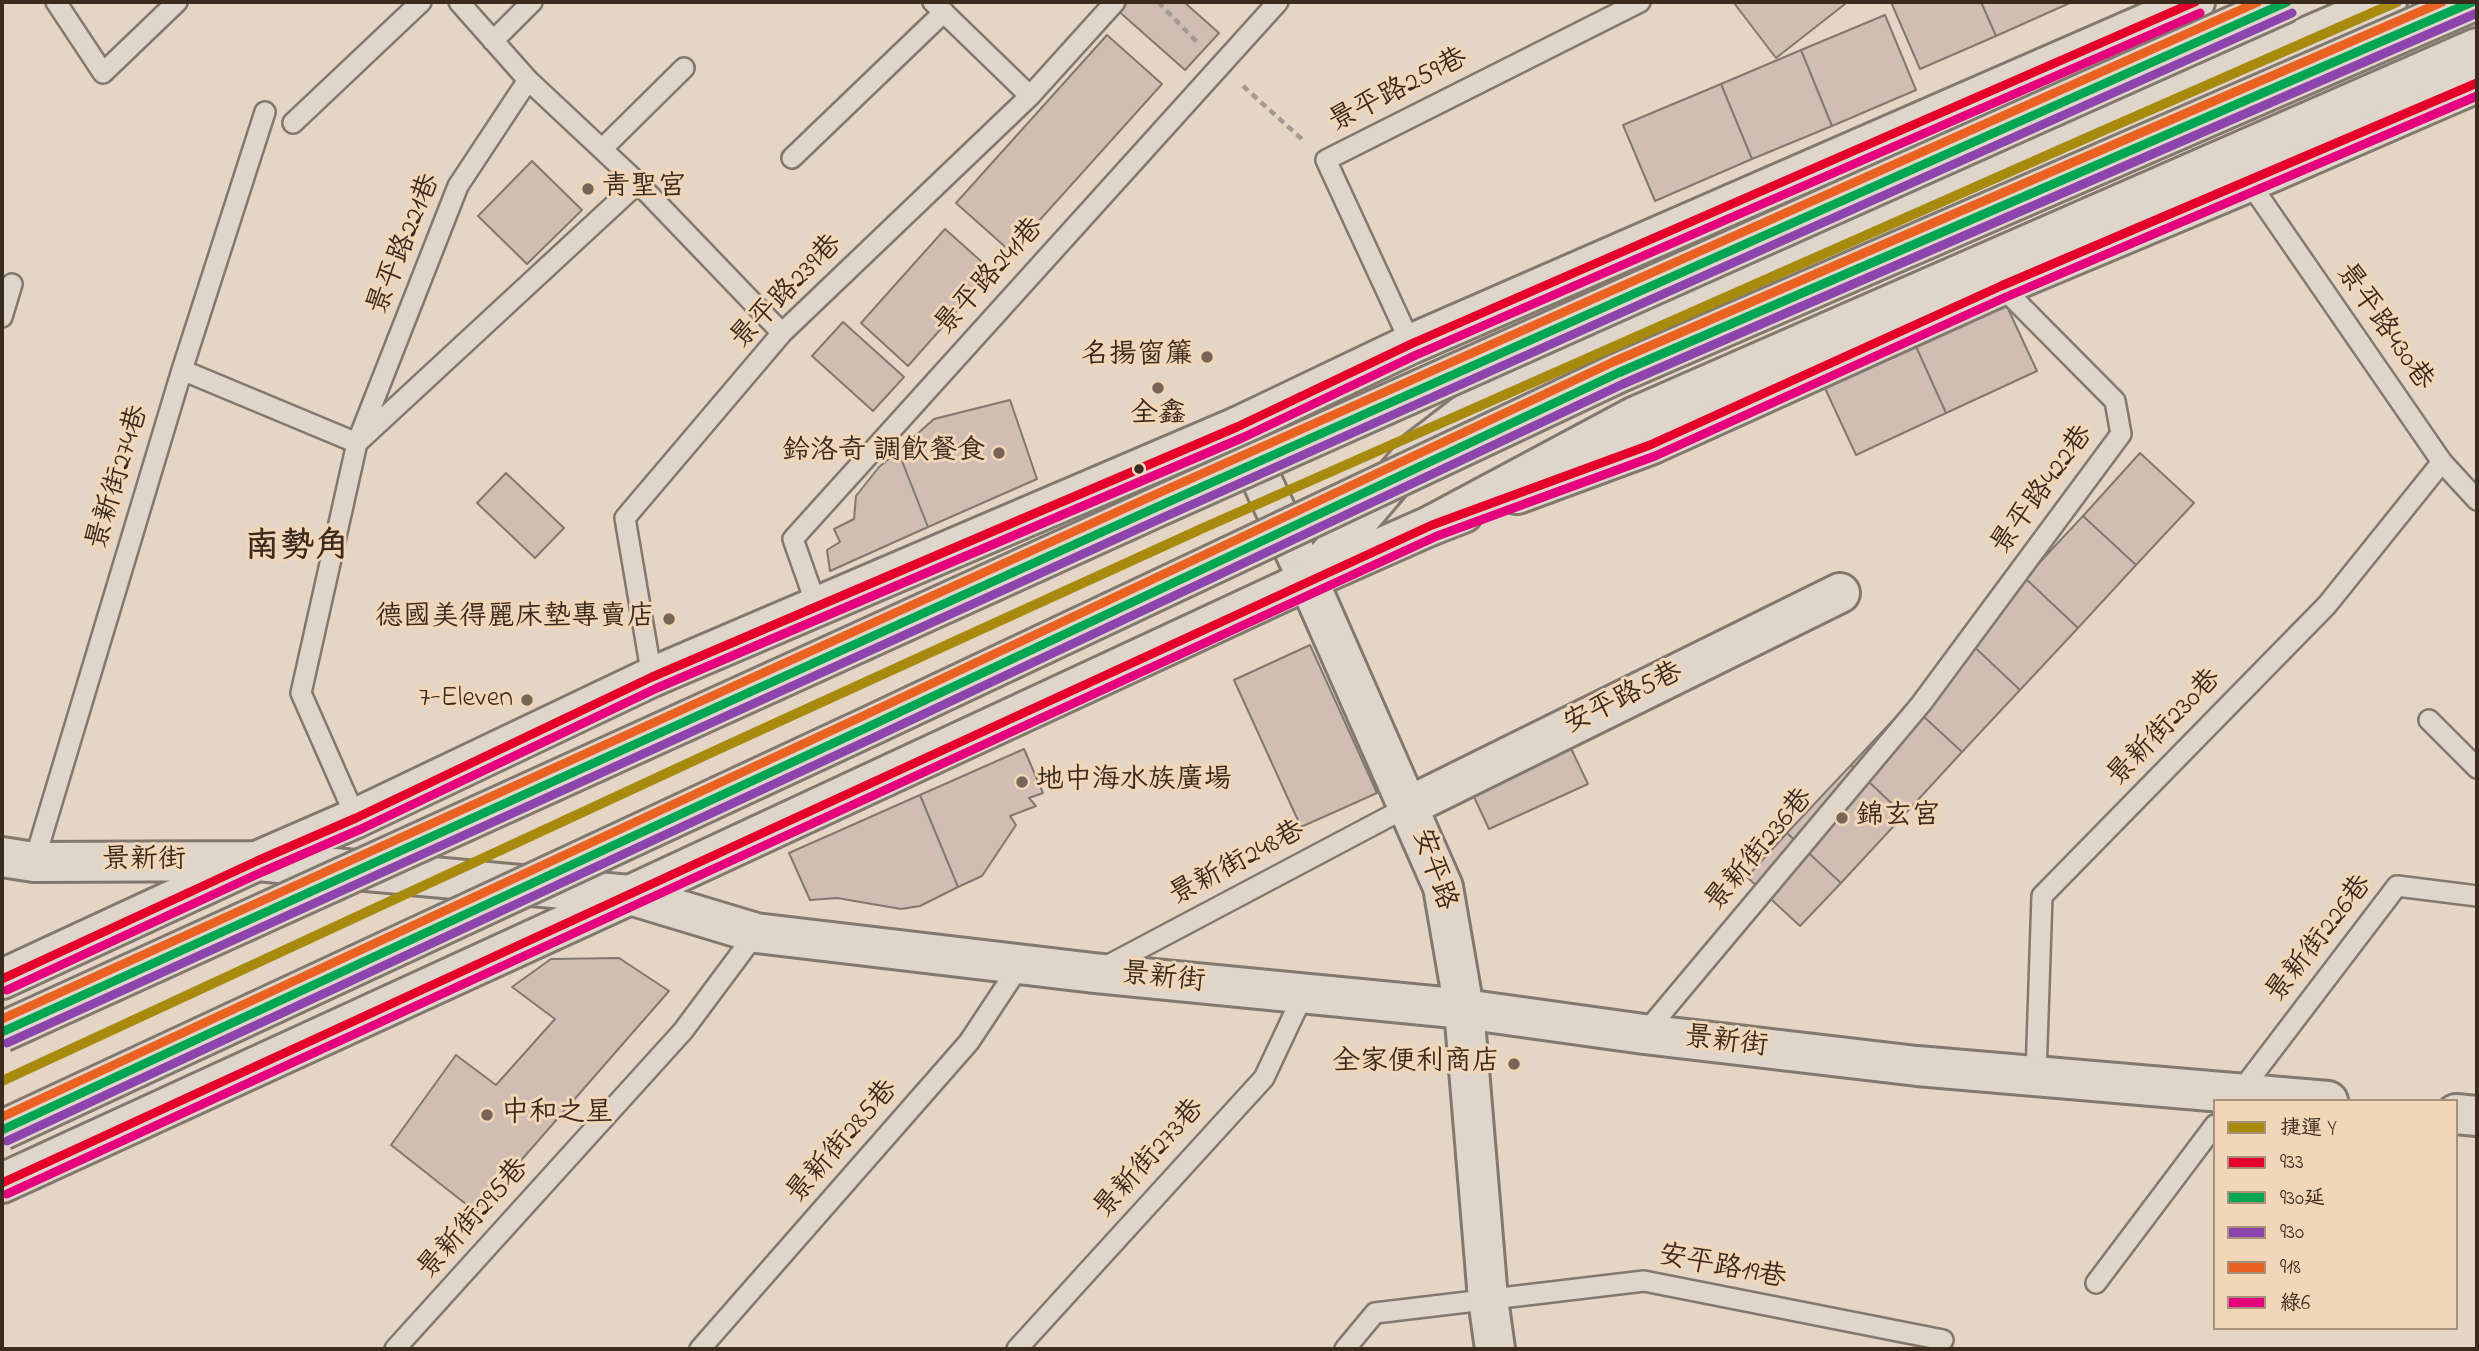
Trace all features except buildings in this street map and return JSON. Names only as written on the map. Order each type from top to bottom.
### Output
[{"type":"main road","points":[[2,979],[356,818],[652,677],[1237,427],[1411,344],[2195,2]]},
{"type":"main road","points":[[2,1032],[1170,501],[2287,2]]},
{"type":"main road","points":[[1308,580],[1418,450],[1500,387],[2387,2]]},
{"type":"main road","points":[[2,1130],[881,721],[1618,373],[2472,2]]},
{"type":"main road","points":[[1432,525],[1634,417],[2477,48]]},
{"type":"main road","points":[[2,1183],[1308,580],[1432,525],[1650,445],[2001,286],[2477,83]]},
{"type":"main road","name":"安平路","points":[[1237,427],[1308,580],[1443,887],[1464,1009],[1488,1299],[1496,1349]]},
{"type":"main road","name":"安平路5巷","points":[[1409,806],[1840,593]]},
{"type":"main road","name":"景新街","points":[[18,859],[257,861],[630,895],[756,933],[1094,973],[1464,1009],[1644,1034],[1917,1066],[2292,1099]]},
{"type":"main road","points":[[2458,1114],[2477,1116]]},
{"type":"lane","points":[[56,2],[103,73],[177,2]]},
{"type":"lane","points":[[293,123],[421,2]]},
{"type":"lane","points":[[459,2],[528,80],[638,183],[782,333]]},
{"type":"lane","points":[[493,41],[531,2]]},
{"type":"lane","name":"景平路239巷","points":[[652,677],[625,518],[782,333],[1030,96],[1115,2]]},
{"type":"lane","name":"景平路241巷","points":[[817,607],[793,539],[1278,2]]},
{"type":"lane","name":"景平路259巷","points":[[1411,344],[1326,160],[1640,2]]},
{"type":"lane","points":[[792,158],[939,7],[1030,96]]},
{"type":"lane","points":[[602,149],[684,68]]},
{"type":"lane","name":"景平路221巷","points":[[356,818],[301,693],[357,443],[458,186],[528,80]]},
{"type":"lane","name":"景新街274巷","points":[[18,859],[182,370],[265,112]]},
{"type":"lane","name":"景平路430巷","points":[[2249,182],[2442,462],[2477,500]]},
{"type":"lane","points":[[182,370],[357,443],[638,183]]},
{"type":"lane","points":[[2,317],[12,284]]},
{"type":"lane","name":"景平路422巷","points":[[1921,704],[2121,434],[2115,401],[2001,286]]},
{"type":"lane","name":"景新街230巷","points":[[2036,1075],[2042,896],[2327,605],[2442,462]]},
{"type":"lane","name":"景新街236巷","points":[[1644,1034],[1921,704]]},
{"type":"lane","points":[[2429,720],[2477,768]]},
{"type":"lane","name":"景新街248巷","points":[[1094,973],[1409,806]]},
{"type":"lane","name":"景新街226巷","points":[[2237,1096],[2397,886],[2477,896]]},
{"type":"lane","name":"景新街295巷","points":[[395,1349],[683,1031],[756,933]]},
{"type":"lane","name":"景新街285巷","points":[[700,1349],[969,1042],[1020,965]]},
{"type":"lane","name":"景新街273巷","points":[[1017,1349],[1264,1078],[1304,993]]},
{"type":"lane","points":[[2096,1283],[2213,1128]]},
{"type":"lane","name":"安平路19巷","points":[[1345,1349],[1375,1313],[1644,1281],[1943,1340]]},
{"type":"path","points":[[1158,2],[1221,65],[1326,160]]},
{"type":"metro line","name":"Y","points":[[2,1081],[1201,529],[2397,2]]},
{"type":"transit line","name":"933","points":[[2,979],[356,818],[652,677],[1237,427],[1411,344],[2195,2]]},
{"type":"transit line","name":"918","points":[[2,1019],[1152,496],[2258,2]]},
{"type":"transit line","name":"930延","points":[[2,1032],[1157,507],[2287,2]]},
{"type":"transit line","name":"918","points":[[2,1117],[863,716],[1613,362],[2442,2]]},
{"type":"transit line","name":"930延","points":[[2,1130],[868,727],[1618,373],[2472,2]]},
{"type":"transit line","name":"綠6","points":[[7,990],[361,829],[657,688],[1242,438],[1416,355],[2200,13]]},
{"type":"transit line","name":"930","points":[[7,1043],[1162,518],[2292,13]]},
{"type":"transit line","name":"930","points":[[7,1141],[873,738],[1623,384],[2477,13]]},
{"type":"transit line","name":"933","points":[[2,1183],[1432,525],[1650,445],[2001,286],[2477,83]]},
{"type":"transit line","name":"綠6","points":[[7,1194],[1437,536],[1655,456],[2006,297],[2477,96]]},
{"type":"place","name":"青聖宮","points":[[588,189]]},
{"type":"place","name":"名揚窗簾","points":[[1207,357]]},
{"type":"place","name":"全鑫","points":[[1158,388]]},
{"type":"place","name":"鈴洛奇 調飲餐食","points":[[999,453]]},
{"type":"place","name":"德國美得麗床墊專賣店","points":[[669,619]]},
{"type":"place","name":"7-Eleven","points":[[527,700]]},
{"type":"place","name":"地中海水族廣場","points":[[1022,782]]},
{"type":"place","name":"錦玄宮","points":[[1842,818]]},
{"type":"place","name":"全家便利商店","points":[[1514,1064]]},
{"type":"place","name":"中和之星","points":[[487,1115]]},
{"type":"district","name":"南勢角","points":[[297,550]]}]
